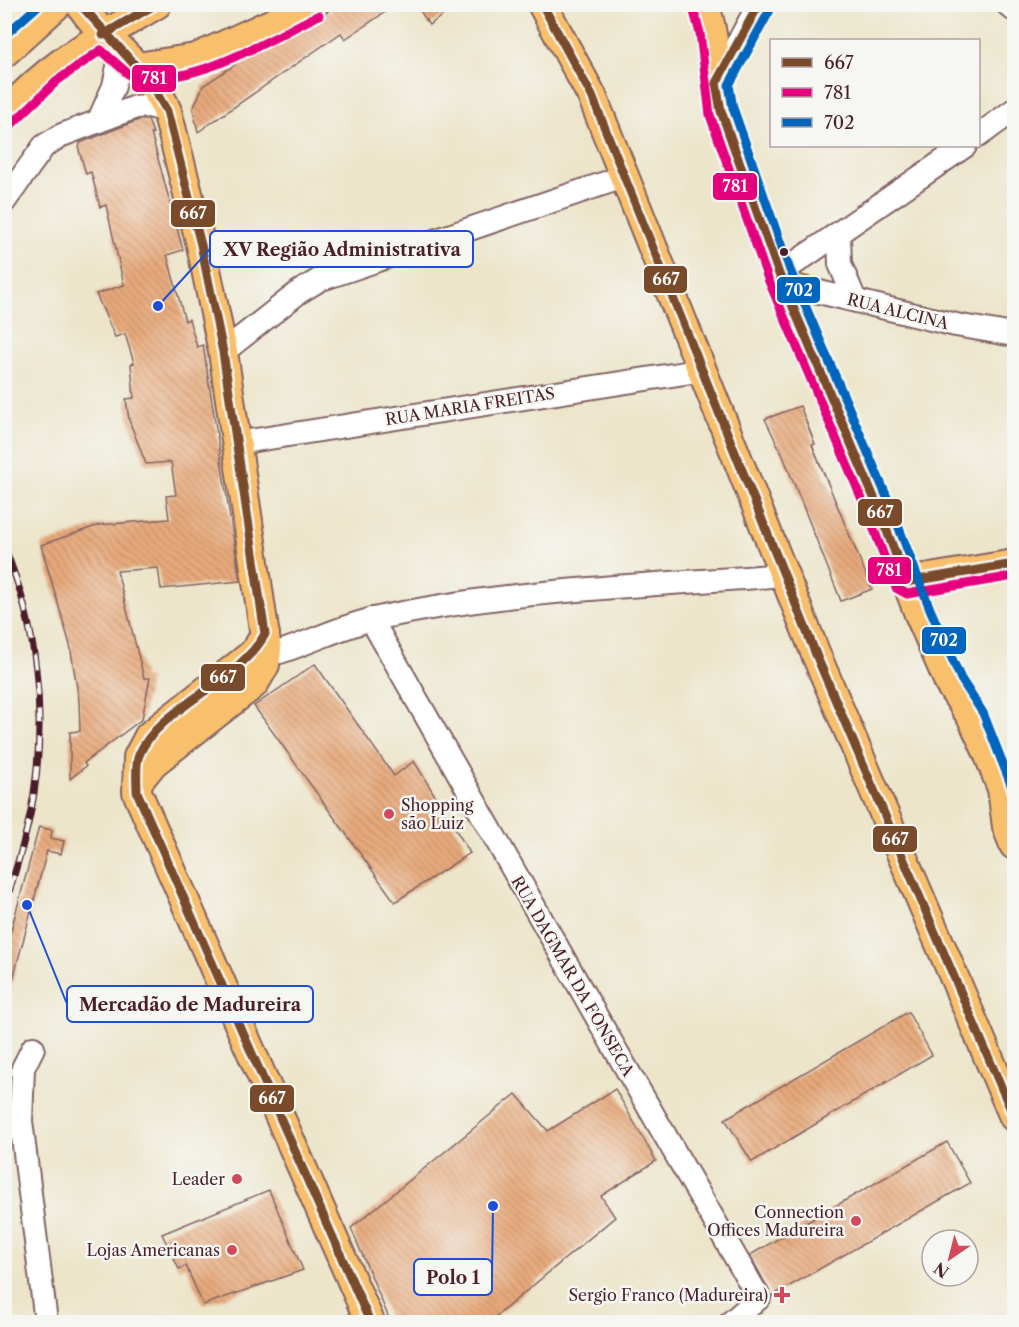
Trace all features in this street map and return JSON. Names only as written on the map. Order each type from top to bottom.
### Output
[{"type":"main road","points":[[4,52],[58,4]]},
{"type":"main road","points":[[80,4],[157,92],[167,111],[201,245],[223,352],[266,642],[149,736],[138,757],[136,792],[370,1323]]},
{"type":"main road","points":[[120,51],[157,4]]},
{"type":"main road","points":[[4,115],[24,93],[59,63],[120,51],[196,58],[314,4]]},
{"type":"main road","points":[[542,4],[592,96],[626,176],[784,575],[1014,1117]]},
{"type":"main road","points":[[704,4],[713,32],[716,83],[721,111],[781,279],[878,507],[906,582],[950,685],[972,718],[988,753],[1002,789],[1007,827],[1014,845]]},
{"type":"main road","points":[[906,582],[1014,564]]},
{"type":"street","points":[[716,83],[759,4]]},
{"type":"street","points":[[1007,4],[1014,10]]},
{"type":"street","points":[[99,120],[114,86],[120,51]]},
{"type":"street","points":[[4,202],[44,146],[62,135],[136,107],[149,106],[167,111]]},
{"type":"street","points":[[980,135],[1014,110]]},
{"type":"street","points":[[781,279],[964,147]]},
{"type":"street","points":[[223,352],[299,292],[319,280],[626,176]]},
{"type":"street","points":[[839,235],[840,264],[855,300]]},
{"type":"street","name":"RUA ALCINA","points":[[781,279],[855,300],[983,331],[1014,335]]},
{"type":"street","name":"RUA MARIA FREITAS","points":[[236,443],[704,370]]},
{"type":"street","points":[[266,642],[280,652],[371,619],[509,597],[784,575]]},
{"type":"street","name":"RUA DAGMAR DA FONSECA","points":[[371,619],[759,1298],[731,1323]]},
{"type":"street","points":[[33,1048],[23,1068],[21,1121],[46,1323]]},
{"type":"building","points":[[344,4],[397,4],[345,39],[341,33],[198,132],[193,109],[203,86],[257,50],[321,19],[329,10]]},
{"type":"building","points":[[416,4],[459,4],[429,25]]},
{"type":"building","points":[[139,120],[148,120],[153,133],[151,133],[183,250],[167,255],[185,321],[189,319],[197,347],[203,345],[240,581],[161,589],[158,568],[117,571],[144,678],[150,678],[142,719],[84,763],[86,766],[70,779],[70,732],[80,731],[79,700],[70,645],[41,545],[99,525],[169,519],[166,496],[176,495],[171,462],[146,464],[129,420],[126,399],[134,398],[131,364],[134,363],[125,334],[115,337],[96,294],[124,285],[106,205],[100,207],[91,172],[86,174],[79,150],[80,143]]},
{"type":"building","points":[[800,406],[815,444],[812,445],[872,589],[841,601],[783,456],[765,419]]},
{"type":"building","name":"Shopping são Luiz","points":[[315,664],[394,776],[414,761],[470,853],[395,902],[254,706]]},
{"type":"building","points":[[39,827],[52,830],[51,838],[64,841],[61,854],[47,851],[8,998],[4,998],[4,956]]},
{"type":"building","points":[[908,1012],[932,1055],[752,1162],[725,1119]]},
{"type":"building","points":[[615,1089],[656,1161],[601,1196],[615,1217],[488,1323],[391,1323],[351,1228],[516,1094],[548,1131]]},
{"type":"building","name":"Connection Offices Madureira","points":[[947,1142],[970,1183],[772,1296],[750,1255]]},
{"type":"building","name":"Lojas Americanas","points":[[269,1190],[303,1270],[203,1305],[186,1266],[179,1269],[162,1234]]},
{"type":"railway","points":[[4,547],[15,576],[31,637],[36,668],[39,731],[34,793],[21,852],[4,909]]},
{"type":"transit line","name":"702","points":[[4,36],[40,4]]},
{"type":"transit line","name":"667","points":[[80,4],[150,82],[167,111],[201,245],[223,352],[265,634],[253,651],[237,667],[180,709],[149,739],[138,759],[137,792],[370,1322]]},
{"type":"transit line","name":"667","points":[[103,35],[156,4]]},
{"type":"transit line","name":"667","points":[[542,4],[592,96],[817,657],[1014,1117]]},
{"type":"transit line","name":"667","points":[[759,4],[716,83],[721,111],[779,274],[878,507],[906,582],[1014,564]]},
{"type":"transit line","name":"781","points":[[693,8],[700,33],[710,115],[768,279],[867,511],[896,588],[907,594],[1014,576]]},
{"type":"transit line","name":"702","points":[[770,10],[729,85],[733,108],[790,270],[889,502],[930,609],[961,679],[983,713],[1014,792]]},
{"type":"transit line","name":"781","points":[[13,123],[58,80],[101,50],[134,79],[159,79],[183,75],[230,59],[319,15]]},
{"type":"place","name":"XV Região Administrativa","points":[[158,306]]},
{"type":"place","name":"Shopping são Luiz","points":[[389,814]]},
{"type":"place","name":"Mercadão de Madureira","points":[[27,905]]},
{"type":"place","name":"Leader","points":[[237,1179]]},
{"type":"place","name":"Polo 1","points":[[493,1206]]},
{"type":"place","name":"Connection Offices Madureira","points":[[856,1221]]},
{"type":"place","name":"Lojas Americanas","points":[[232,1250]]},
{"type":"place","name":"Sergio Franco (Madureira)","points":[[782,1295]]}]
